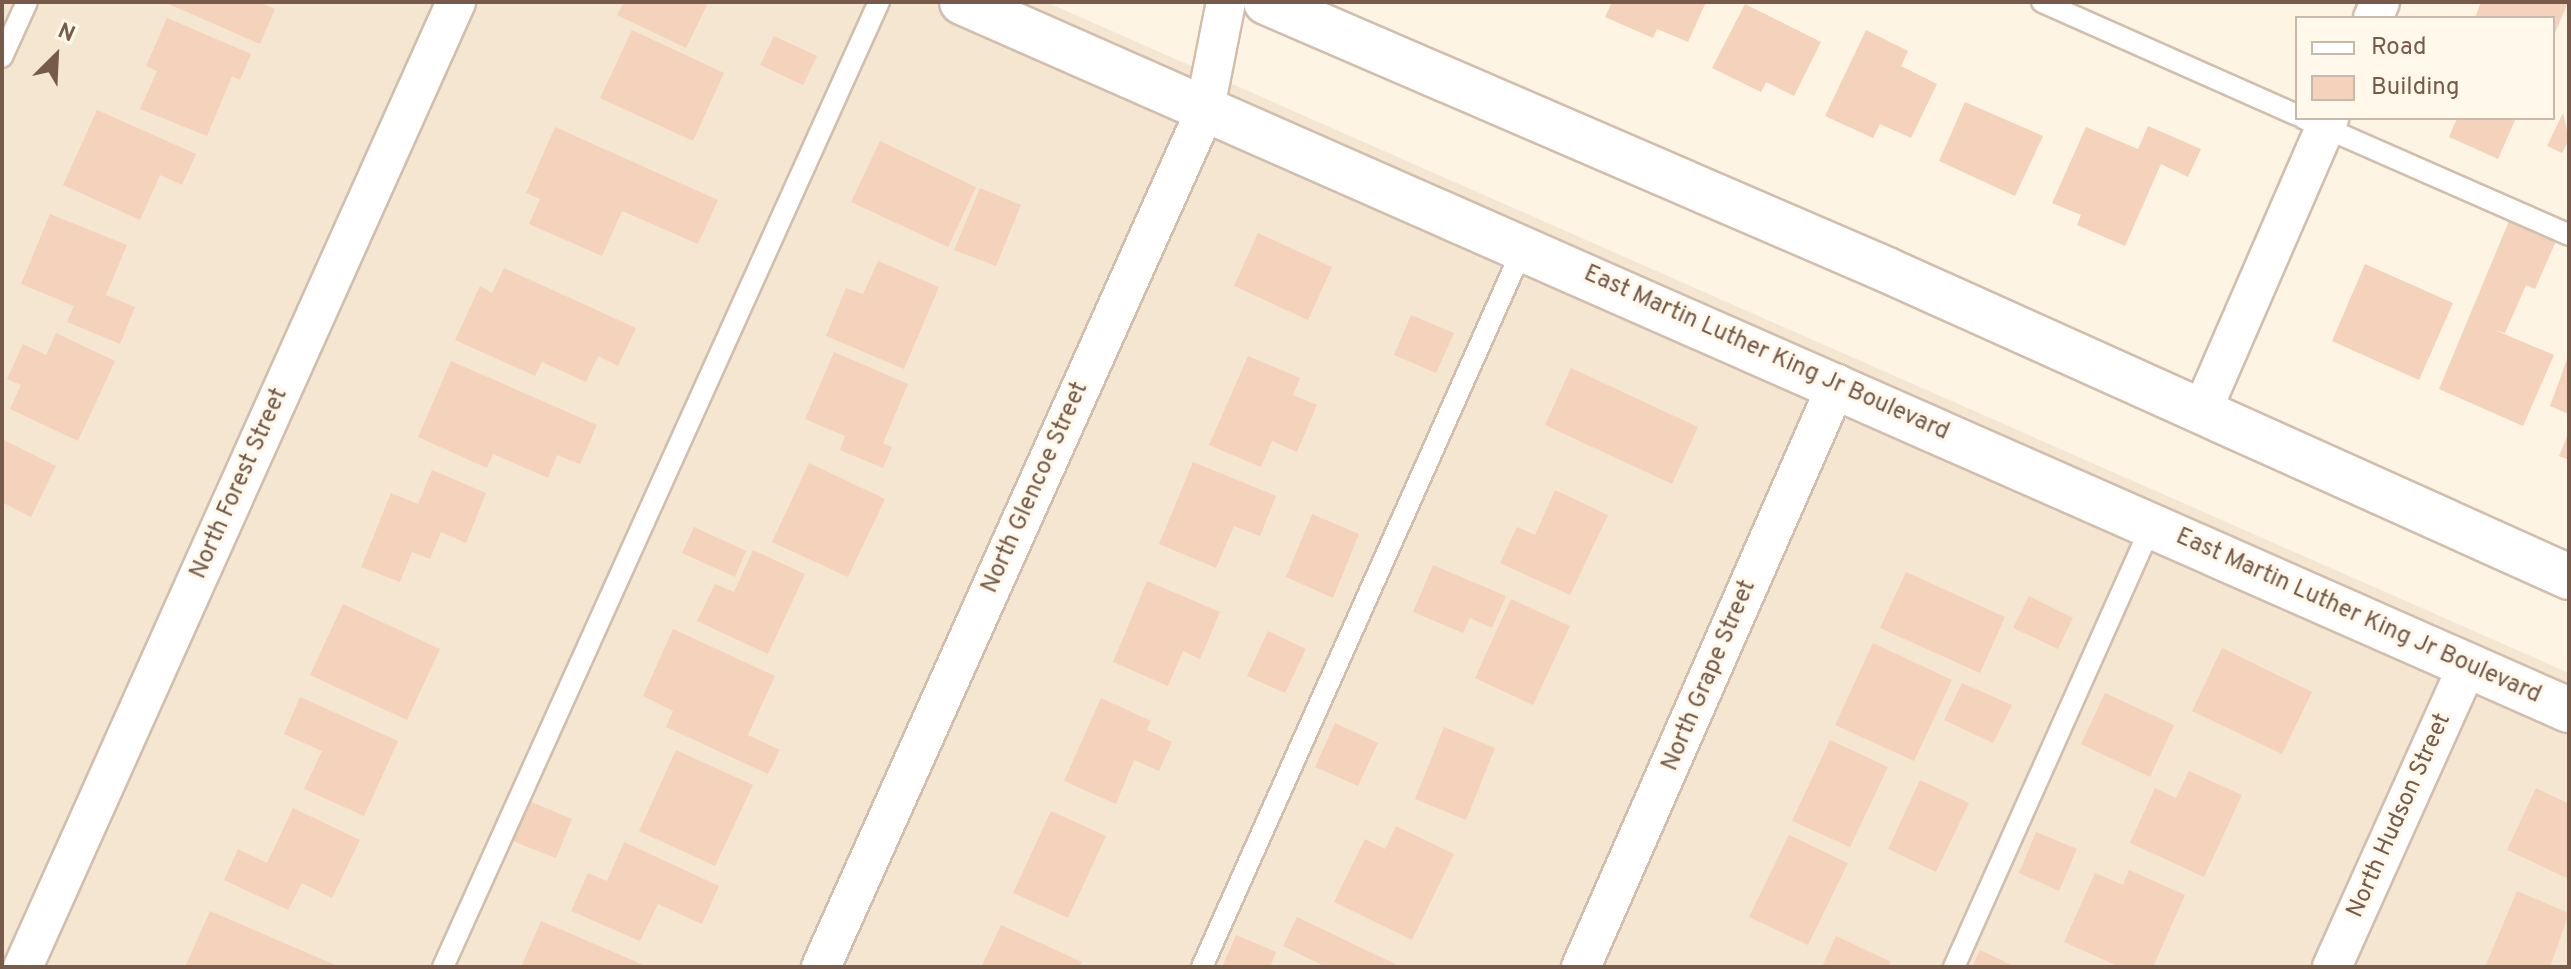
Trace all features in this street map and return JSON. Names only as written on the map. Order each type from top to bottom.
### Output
[{"type":"main road","name":"East Martin Luther King Jr Boulevard","points":[[962,2],[1204,113],[1837,384],[2569,710]]},
{"type":"main road","points":[[1266,2],[2569,577]]},
{"type":"street","name":"North Forest Street","points":[[23,967],[456,2]]},
{"type":"street","name":"North Glencoe Street","points":[[821,967],[1204,113],[1226,2]]},
{"type":"street","points":[[2201,413],[2314,120]]},
{"type":"street","name":"North Grape Street","points":[[1581,967],[1837,384]]},
{"type":"street","name":"North Hudson Street","points":[[2332,967],[2468,665]]},
{"type":"lane","points":[[2,57],[27,2]]},
{"type":"lane","points":[[443,967],[879,2]]},
{"type":"lane","points":[[2042,2],[2295,112]]},
{"type":"lane","points":[[2314,120],[2569,235]]},
{"type":"lane","points":[[1202,967],[1523,248]]},
{"type":"lane","points":[[1954,967],[2151,526]]},
{"type":"shaded area","points":[[2,2],[1046,2],[2569,673],[2569,967],[2,967]]},
{"type":"building","points":[[164,2],[259,2],[275,9],[260,44]]},
{"type":"building","points":[[624,2],[701,2],[707,5],[686,48],[617,15]]},
{"type":"building","points":[[1612,2],[1706,2],[1688,42],[1657,29],[1653,38],[1605,17]]},
{"type":"building","points":[[2481,2],[2568,2],[2555,33],[2555,16],[2476,16]]},
{"type":"building","points":[[1745,4],[1821,42],[1794,96],[1766,82],[1761,92],[1712,68]]},
{"type":"building","points":[[167,18],[251,54],[240,80],[232,76],[207,136],[140,109],[157,71],[146,66]]},
{"type":"building","points":[[632,30],[724,73],[693,141],[600,98]]},
{"type":"building","points":[[1866,30],[1908,51],[1901,66],[1937,84],[1911,138],[1880,124],[1873,138],[1825,116]]},
{"type":"building","points":[[774,36],[817,56],[803,85],[760,65]]},
{"type":"building","points":[[1965,102],[2043,136],[2015,196],[1939,161]]},
{"type":"building","points":[[97,110],[196,154],[182,185],[160,175],[140,220],[63,185]]},
{"type":"building","points":[[2563,113],[2569,139],[2562,153],[2547,146]]},
{"type":"building","points":[[2456,120],[2515,120],[2498,159],[2449,137]]},
{"type":"building","points":[[2148,126],[2201,149],[2188,177],[2161,164],[2125,246],[2077,225],[2081,215],[2052,203],[2086,127],[2138,149]]},
{"type":"building","points":[[555,127],[718,200],[698,244],[622,211],[602,256],[529,224],[540,199],[526,193]]},
{"type":"building","points":[[880,141],[976,187],[948,247],[851,202]]},
{"type":"building","points":[[980,188],[1021,205],[996,266],[954,250]]},
{"type":"building","points":[[50,214],[127,245],[106,295],[135,307],[120,344],[67,322],[74,306],[21,284]]},
{"type":"building","points":[[2509,221],[2556,241],[2535,289],[2526,285],[2505,333],[2495,330],[2554,355],[2523,426],[2439,389]]},
{"type":"building","points":[[1258,233],[1332,267],[1308,320],[1234,286]]},
{"type":"building","points":[[878,261],[939,287],[904,369],[826,336],[846,288],[863,294]]},
{"type":"building","points":[[2365,264],[2453,303],[2419,380],[2332,341]]},
{"type":"building","points":[[504,268],[636,328],[618,366],[598,356],[586,382],[542,362],[535,376],[455,340],[480,286],[492,293]]},
{"type":"building","points":[[1411,315],[1454,333],[1436,373],[1394,355]]},
{"type":"building","points":[[56,333],[115,361],[78,441],[10,409],[21,385],[7,379],[23,344],[46,355]]},
{"type":"building","points":[[834,352],[908,384],[883,443],[892,447],[883,468],[840,450],[845,436],[805,419]]},
{"type":"building","points":[[2569,354],[2569,414],[2550,406]]},
{"type":"building","points":[[1248,356],[1300,378],[1293,395],[1317,405],[1297,452],[1272,441],[1261,467],[1209,445]]},
{"type":"building","points":[[451,361],[597,425],[580,464],[557,455],[548,478],[493,454],[487,468],[418,437]]},
{"type":"building","points":[[1571,368],[1698,427],[1672,484],[1545,425]]},
{"type":"building","points":[[2569,432],[2569,460],[2559,456]]},
{"type":"building","points":[[2,439],[56,466],[31,517],[2,502]]},
{"type":"building","points":[[1193,462],[1276,496],[1260,536],[1234,526],[1216,568],[1159,544]]},
{"type":"building","points":[[809,463],[885,499],[848,577],[772,542]]},
{"type":"building","points":[[432,470],[486,493],[466,543],[441,532],[430,559],[412,552],[400,582],[361,567],[391,493],[418,504]]},
{"type":"building","points":[[1555,490],[1608,515],[1570,595],[1500,563],[1517,527],[1535,535]]},
{"type":"building","points":[[1312,514],[1359,534],[1333,598],[1286,577]]},
{"type":"building","points":[[694,527],[746,551],[735,577],[682,553]]},
{"type":"building","points":[[753,550],[805,574],[768,654],[697,621],[715,584],[734,592]]},
{"type":"building","points":[[1433,565],[1506,596],[1492,628],[1470,618],[1463,633],[1413,612]]},
{"type":"building","points":[[1906,572],[2005,617],[1980,673],[1880,628]]},
{"type":"building","points":[[1147,581],[1220,612],[1200,659],[1183,651],[1168,686],[1113,662]]},
{"type":"building","points":[[2029,596],[2073,618],[2058,649],[2013,628]]},
{"type":"building","points":[[1511,599],[1570,626],[1533,705],[1475,678]]},
{"type":"building","points":[[343,604],[440,649],[407,720],[310,675]]},
{"type":"building","points":[[673,629],[775,676],[748,735],[780,750],[768,774],[666,727],[673,711],[643,696]]},
{"type":"building","points":[[1268,631],[1306,649],[1285,693],[1247,676]]},
{"type":"building","points":[[1873,643],[1952,680],[1914,761],[1835,725]]},
{"type":"building","points":[[2222,648],[2312,692],[2282,754],[2192,711]]},
{"type":"building","points":[[1962,683],[2012,705],[1993,743],[1944,720]]},
{"type":"building","points":[[2105,693],[2174,725],[2150,777],[2081,744]]},
{"type":"building","points":[[300,697],[398,741],[364,816],[304,789],[322,751],[284,734]]},
{"type":"building","points":[[1101,698],[1151,721],[1147,730],[1172,742],[1159,771],[1134,760],[1116,804],[1064,781]]},
{"type":"building","points":[[1335,723],[1378,743],[1358,786],[1315,767]]},
{"type":"building","points":[[1444,727],[1495,748],[1466,820],[1415,799]]},
{"type":"building","points":[[1830,740],[1888,767],[1850,847],[1792,821]]},
{"type":"building","points":[[676,750],[753,785],[715,866],[639,831]]},
{"type":"building","points":[[2189,771],[2242,795],[2204,877],[2130,843],[2155,788],[2176,798]]},
{"type":"building","points":[[1920,780],[1969,803],[1936,872],[1888,849]]},
{"type":"building","points":[[2536,788],[2569,804],[2569,879],[2507,850]]},
{"type":"building","points":[[529,801],[572,819],[556,858],[512,841]]},
{"type":"building","points":[[293,808],[360,840],[332,898],[302,883],[288,910],[224,880],[238,849],[267,863]]},
{"type":"building","points":[[1051,811],[1106,836],[1068,918],[1013,893]]},
{"type":"building","points":[[1396,826],[1454,854],[1412,940],[1334,902],[1365,839],[1385,849]]},
{"type":"building","points":[[2036,832],[2077,849],[2059,891],[2019,873]]},
{"type":"building","points":[[1789,835],[1848,863],[1808,945],[1749,917]]},
{"type":"building","points":[[624,842],[719,886],[702,924],[658,904],[640,941],[571,911],[588,873],[607,881]]},
{"type":"building","points":[[2129,870],[2185,895],[2153,967],[2120,967],[2064,942],[2095,873],[2123,885]]},
{"type":"building","points":[[2517,891],[2569,913],[2550,967],[2485,967]]},
{"type":"building","points":[[210,911],[340,967],[185,967]]},
{"type":"building","points":[[1297,917],[1397,965],[1326,967],[1283,946]]},
{"type":"building","points":[[541,921],[648,967],[521,967]]},
{"type":"building","points":[[1001,925],[1082,962],[1079,967],[981,967]]},
{"type":"building","points":[[1236,935],[1276,952],[1270,967],[1222,967]]},
{"type":"building","points":[[1836,936],[1891,962],[1888,967],[1822,967]]},
{"type":"building","points":[[1980,950],[2016,967],[1972,967]]}]
